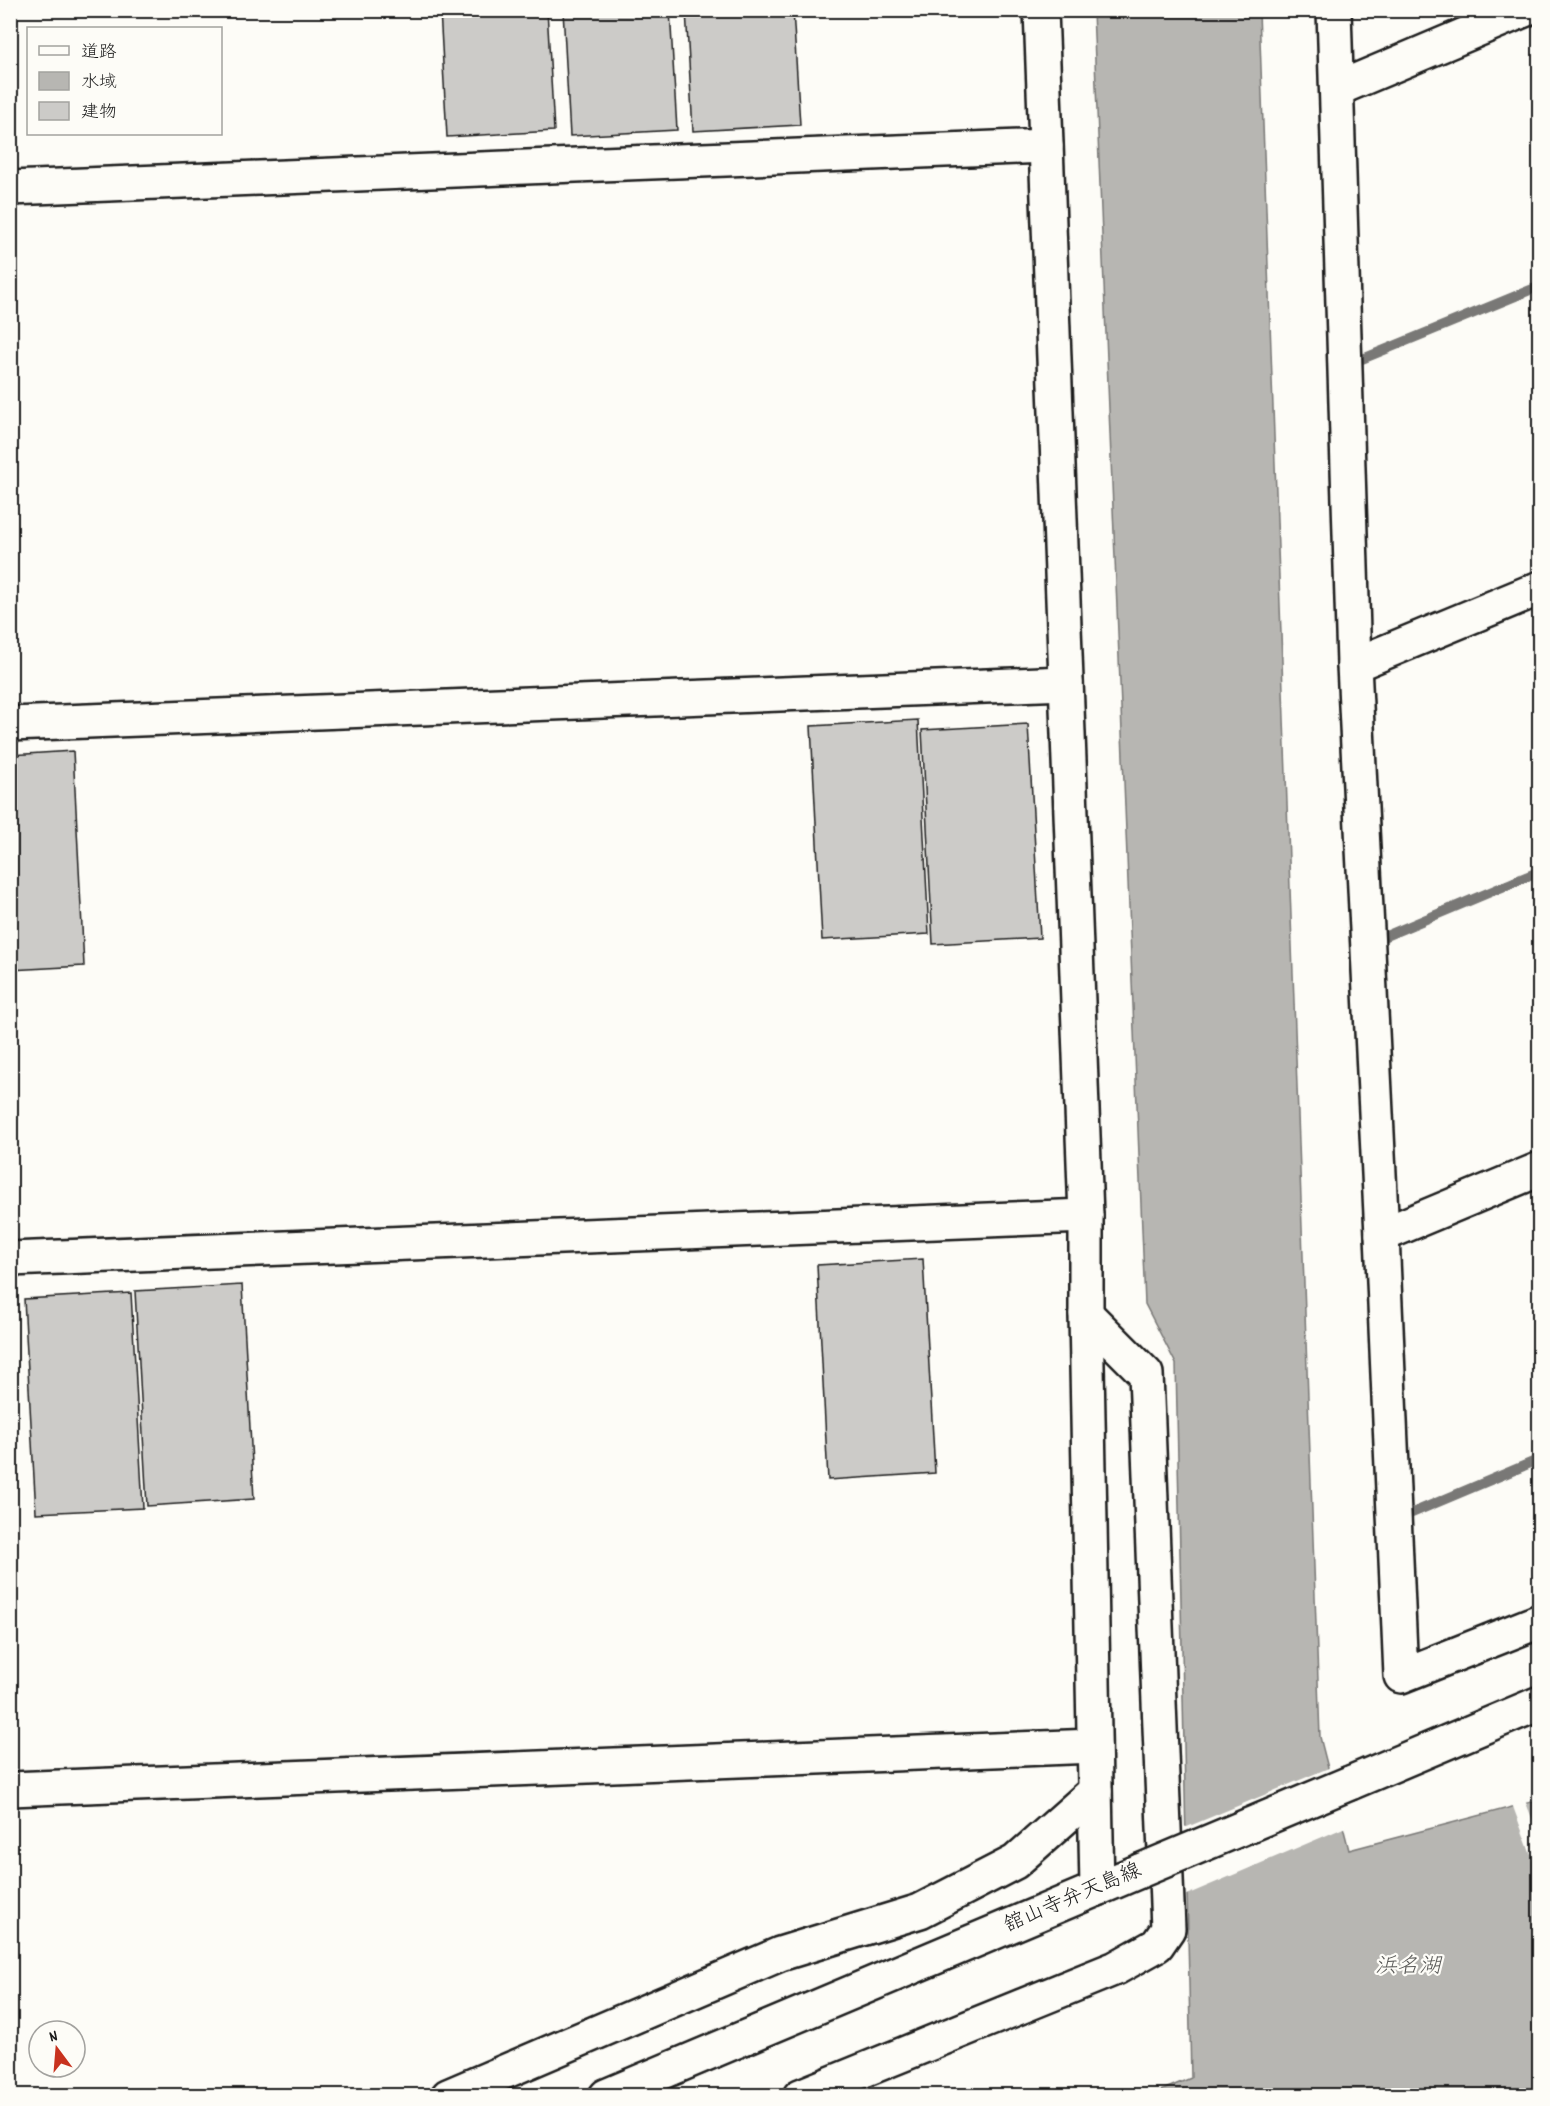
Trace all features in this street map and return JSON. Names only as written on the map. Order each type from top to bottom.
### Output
[{"type":"street","points":[[1041,10],[1086,1216],[1097,1889]]},
{"type":"street","points":[[1334,10],[1354,665],[1401,1676],[1539,1621]]},
{"type":"street","points":[[1337,89],[1524,10]]},
{"type":"street","points":[[10,188],[1046,146]]},
{"type":"street","points":[[1354,665],[1539,588]]},
{"type":"street","points":[[10,723],[1066,683]]},
{"type":"street","points":[[1382,1235],[1539,1169]]},
{"type":"street","points":[[10,1259],[1086,1216]]},
{"type":"street","points":[[800,2096],[1116,1968],[1157,1945],[1168,1929],[1146,1374],[1086,1314]]},
{"type":"street","name":"舘山寺弁天島線","points":[[606,2096],[1539,1703]]},
{"type":"street","points":[[10,1789],[1094,1746]]},
{"type":"street","points":[[448,2096],[780,1954],[920,1911],[1015,1862],[1095,1791]]},
{"type":"water","name":"浜名湖","points":[[1093,11],[1259,11],[1320,1737],[1349,1850],[1539,1800],[1539,2095],[1151,2095],[1191,2078],[1176,1364],[1145,1304]]},
{"type":"pier","points":[[1331,1767],[1346,1827],[1184,1896],[1183,1826],[1187,1827]]},
{"type":"pier","points":[[1525,1800],[1539,1837],[1539,1877],[1512,1804]]},
{"type":"building","points":[[440,10],[547,10],[554,131],[447,137]]},
{"type":"building","points":[[563,10],[670,10],[677,130],[570,136]]},
{"type":"building","points":[[686,10],[793,10],[800,125],[693,131]]},
{"type":"building","points":[[918,720],[929,934],[822,940],[811,726]]},
{"type":"building","points":[[1028,724],[1040,938],[933,944],[922,730]]},
{"type":"building","points":[[73,751],[84,966],[10,970],[10,755]]},
{"type":"building","points":[[923,1259],[935,1473],[828,1480],[817,1265]]},
{"type":"building","points":[[242,1285],[254,1499],[147,1506],[135,1291]]},
{"type":"building","points":[[131,1293],[143,1508],[36,1513],[24,1299]]},
{"type":"waterway","points":[[1355,362],[1540,286]]},
{"type":"waterway","points":[[1381,938],[1540,871]]},
{"type":"waterway","points":[[1405,1516],[1540,1459]]}]
